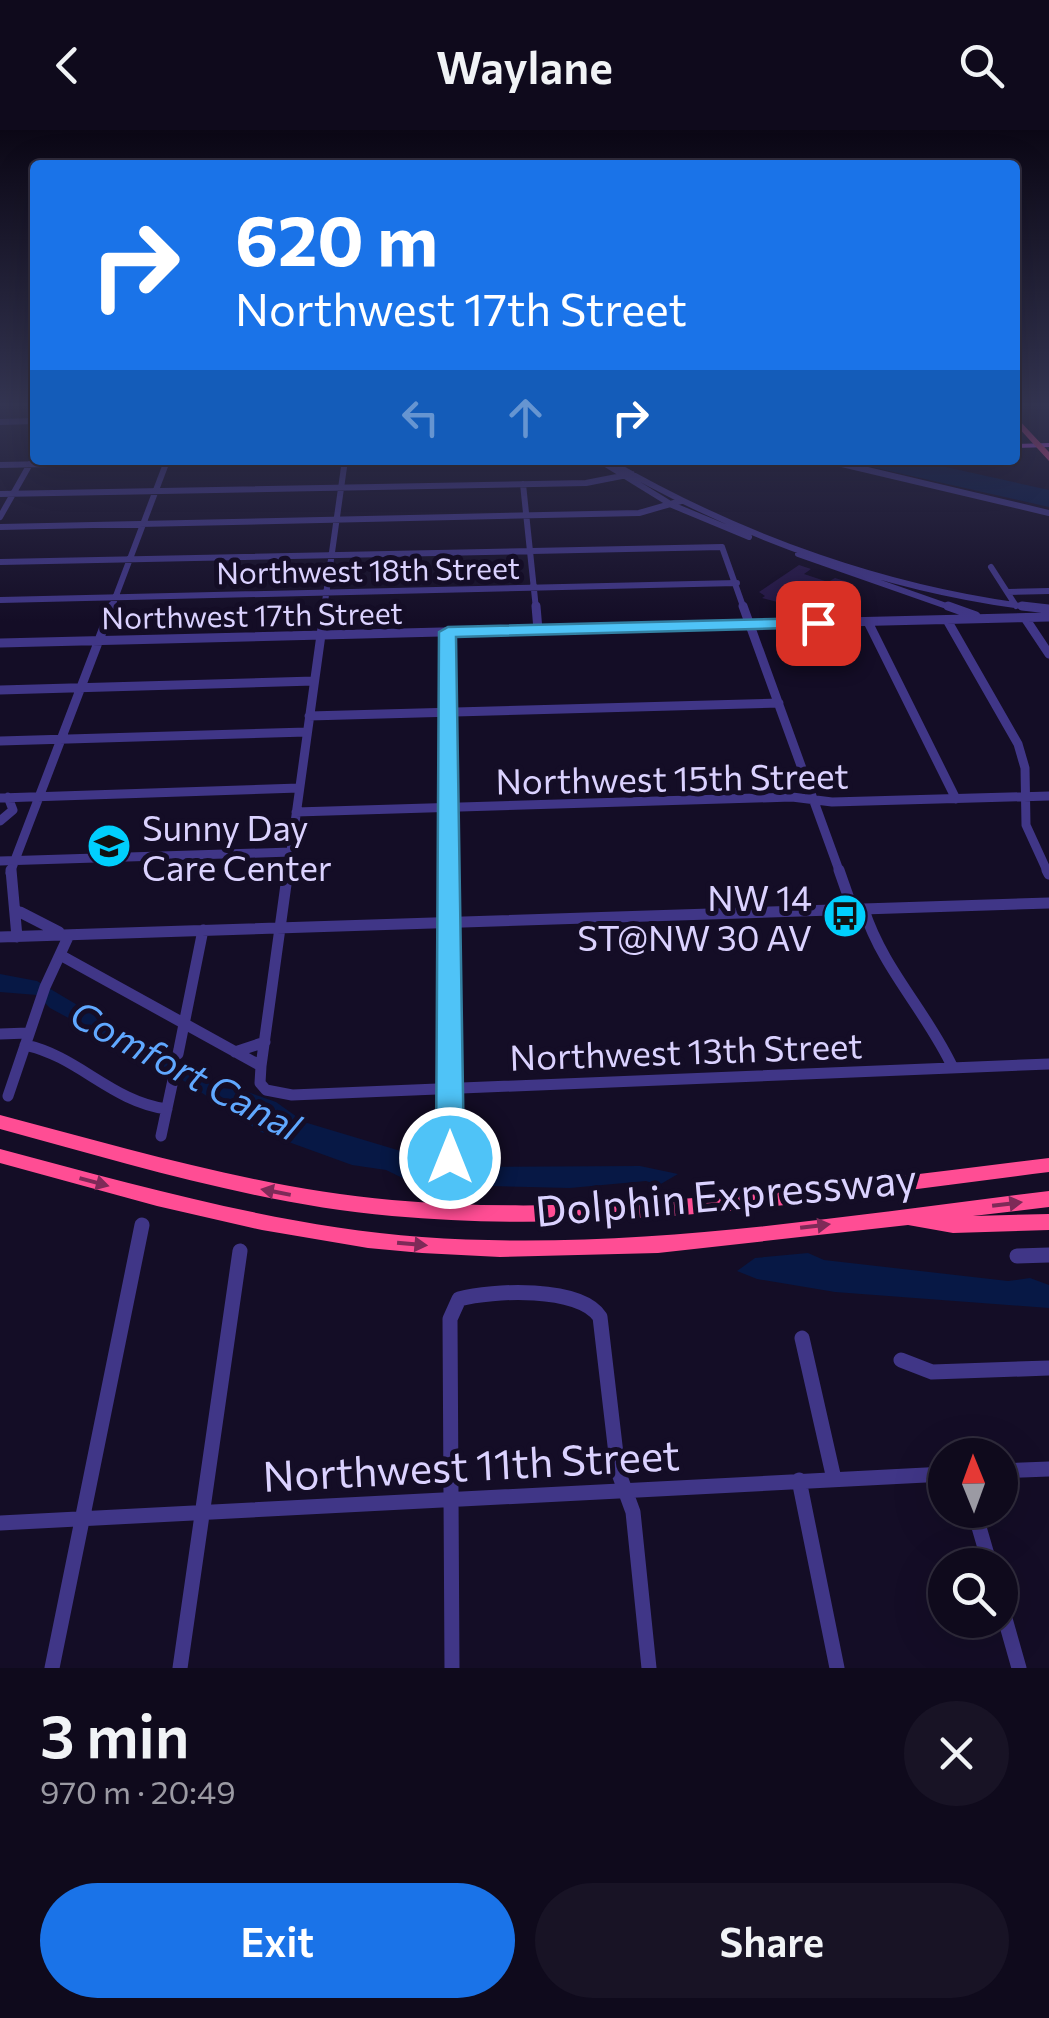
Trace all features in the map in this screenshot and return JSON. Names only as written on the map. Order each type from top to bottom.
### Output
[{"type":"highway","name":"Dolphin Expressway","points":[[0,1122],[245,1186],[356,1204],[443,1212],[626,1212],[983,1173],[1049,1162]]},
{"type":"highway","name":"Dolphin Expressway","points":[[0,1156],[219,1216],[310,1232],[440,1246],[628,1246],[1049,1199]]},
{"type":"highway","points":[[896,1216],[953,1225],[1049,1222]]},
{"type":"street","points":[[0,517],[23,477]]},
{"type":"street","points":[[17,937],[20,912],[8,888],[13,861],[161,477]]},
{"type":"street","points":[[62,956],[261,1066],[343,477]]},
{"type":"street","points":[[0,494],[522,484],[592,482],[612,477]]},
{"type":"street","points":[[632,477],[672,505],[742,535],[984,619]]},
{"type":"street","points":[[634,477],[750,530],[884,576],[1049,612]]},
{"type":"street","points":[[896,477],[1049,513]]},
{"type":"street","points":[[522,484],[538,630]]},
{"type":"street","points":[[0,526],[645,513],[682,501]]},
{"type":"street","points":[[0,562],[722,547],[742,535]]},
{"type":"street","points":[[722,547],[858,910],[884,965],[907,987],[936,1030],[953,1068]]},
{"type":"street","points":[[991,566],[1016,606]]},
{"type":"street","name":"Northwest 18th Street","points":[[0,600],[737,584]]},
{"type":"street","points":[[1008,592],[1049,591]]},
{"type":"street","points":[[956,609],[956,615],[947,620],[1018,744],[1025,768],[1028,831],[1049,874]]},
{"type":"street","name":"Northwest 17th Street","points":[[0,643],[1025,618],[1049,612]]},
{"type":"street","name":"Northwest 17th Street","points":[[984,619],[1049,612]]},
{"type":"street","points":[[1025,618],[1049,654]]},
{"type":"street","points":[[868,622],[956,799]]},
{"type":"street","points":[[448,632],[450,1158]]},
{"type":"street","points":[[0,690],[314,682]]},
{"type":"street","points":[[309,716],[779,703]]},
{"type":"street","points":[[0,741],[306,732]]},
{"type":"street","points":[[4,798],[299,788]]},
{"type":"street","name":"Northwest 15th Street","points":[[296,812],[792,797],[814,800],[1049,796]]},
{"type":"street","points":[[0,822],[13,810],[4,798]]},
{"type":"street","points":[[0,822],[28,821]]},
{"type":"street","points":[[0,861],[291,852]]},
{"type":"street","points":[[0,938],[1049,904]]},
{"type":"street","points":[[20,912],[69,935]]},
{"type":"street","points":[[178,1054],[203,930]]},
{"type":"street","points":[[8,1096],[42,993],[69,935]]},
{"type":"street","points":[[0,1034],[27,1039],[52,1051],[138,1107],[166,1110]]},
{"type":"street","points":[[234,1052],[264,1042]]},
{"type":"street","name":"Northwest 13th Street","points":[[261,1066],[260,1083],[266,1090],[292,1095],[1049,1064]]},
{"type":"street","points":[[160,1136],[173,1080]]},
{"type":"street","points":[[52,1668],[142,1225]]},
{"type":"street","points":[[180,1668],[240,1252]]},
{"type":"street","points":[[1017,1256],[1049,1254]]},
{"type":"street","points":[[452,1668],[450,1319],[459,1299],[478,1292],[578,1299],[595,1308],[604,1328],[618,1471],[633,1512],[650,1668]]},
{"type":"street","points":[[802,1338],[834,1480]]},
{"type":"street","points":[[902,1360],[932,1372],[1049,1368]]},
{"type":"street","points":[[1018,1470],[1049,1469]]},
{"type":"street","name":"Northwest 11th Street","points":[[0,1523],[928,1475]]},
{"type":"street","points":[[798,1480],[837,1668]]},
{"type":"street","points":[[1011,1638],[1020,1668]]},
{"type":"water","points":[[915,477],[989,477],[1049,490],[1049,507]]},
{"type":"water","points":[[0,974],[37,981],[215,1087],[245,1091],[276,1102],[304,1122],[454,1167],[640,1166],[678,1174],[659,1185],[646,1181],[570,1188],[415,1184],[386,1170],[352,1165],[261,1132],[181,1079],[50,1008],[37,995],[0,992]]},
{"type":"water","points":[[808,1253],[824,1260],[1008,1281],[1030,1278],[1049,1285],[1049,1308],[835,1292],[757,1279],[737,1271],[755,1258]]},
{"type":"building","points":[[799,565],[811,569],[804,574],[828,582],[835,578],[848,582],[808,610],[762,598],[765,596],[759,592]]},
{"type":"place","name":"Sunny Day Care Center","points":[[109,846]]},
{"type":"place","name":"NW 14 ST@NW 30 AV","points":[[845,916]]},
{"type":"route","points":[[450,1158],[448,632],[818,623]]},
{"type":"water label","name":"Comfort Canal","points":[[186,1069]]}]
